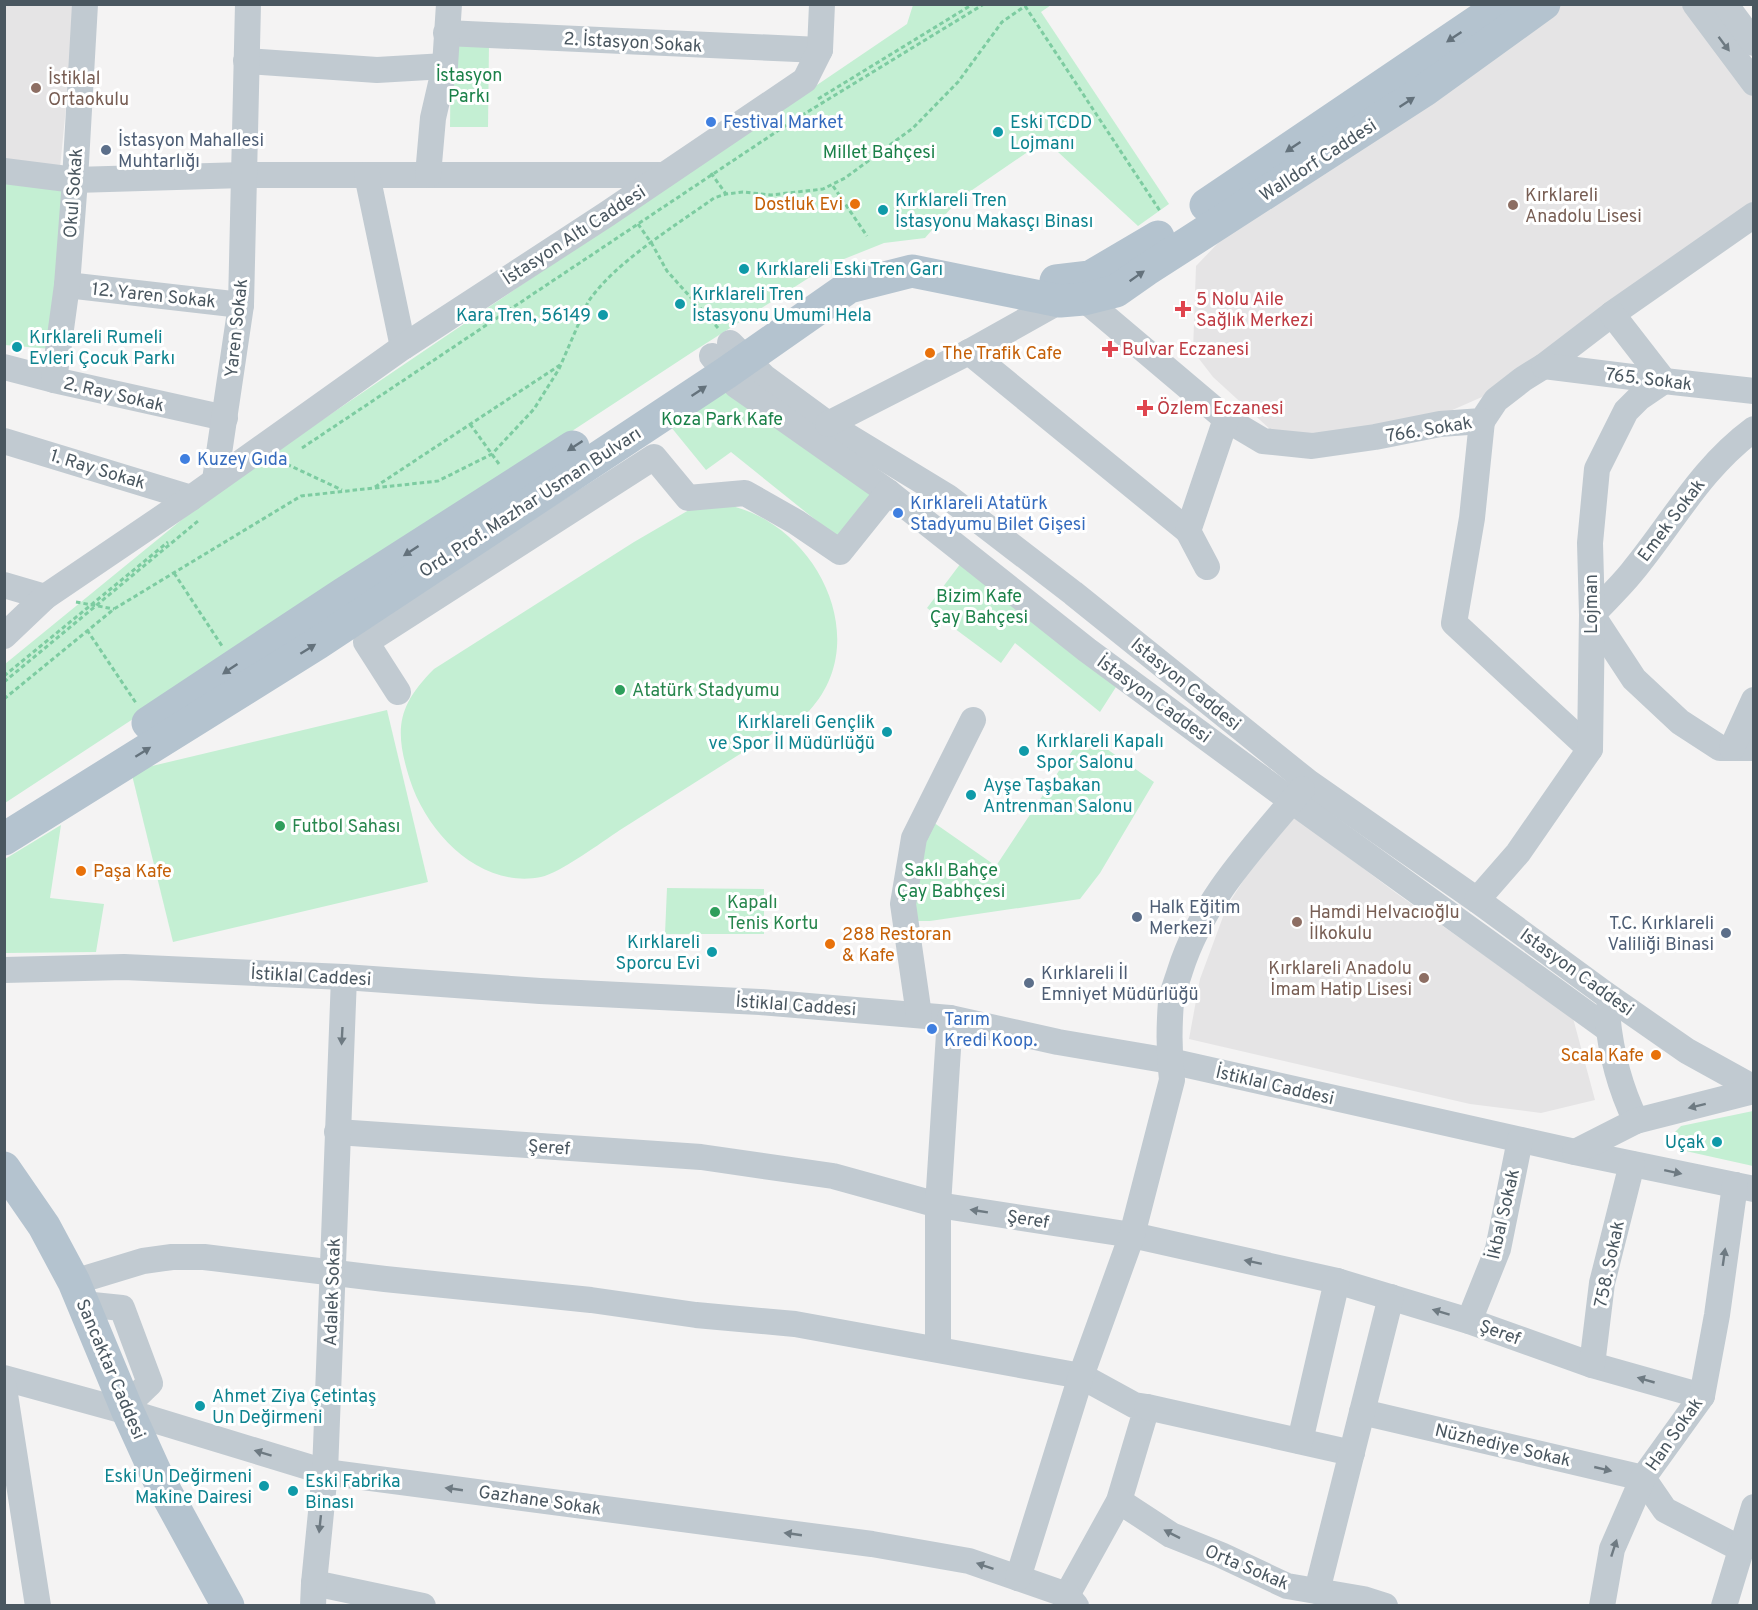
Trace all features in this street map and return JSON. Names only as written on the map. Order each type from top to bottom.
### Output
[{"type":"main road","name":"Walldorf Caddesi","points":[[1078,292],[1503,4]]},
{"type":"main road","name":"Walldorf Caddesi","points":[[1078,292],[1116,291],[1425,90],[1544,4]]},
{"type":"main road","name":"Ord. Prof. Mazhar Usman Bulvarı","points":[[4,839],[318,642],[728,358],[838,271],[877,259],[917,255],[1000,274],[1056,281],[1078,292]]},
{"type":"main road","name":"Ord. Prof. Mazhar Usman Bulvarı","points":[[4,818],[343,594],[564,453],[728,358]]},
{"type":"main road","name":"Sancaktar Caddesi","points":[[4,1168],[44,1226],[79,1293],[158,1478],[228,1605]]},
{"type":"street","name":"Okul Sokak","points":[[54,380],[67,285],[85,4]]},
{"type":"street","name":"Yaren Sokak","points":[[215,480],[241,305],[248,4]]},
{"type":"street","points":[[428,175],[433,118],[446,66],[448,4]]},
{"type":"street","name":"İstasyon Altı Caddesi","points":[[4,636],[45,597],[197,511],[215,480],[279,454],[403,347],[805,80],[820,50],[822,4]]},
{"type":"street","points":[[1695,4],[1754,83]]},
{"type":"street","points":[[1725,4],[1754,43]]},
{"type":"street","name":"2. İstasyon Sokak","points":[[446,33],[820,50]]},
{"type":"street","points":[[246,61],[377,70],[446,66]]},
{"type":"street","points":[[4,171],[75,180],[244,175],[664,175]]},
{"type":"street","points":[[367,175],[403,347]]},
{"type":"street","name":"766. Sokak","points":[[1078,292],[1226,418],[1263,441],[1312,446],[1375,437],[1440,424],[1482,421],[1496,400],[1523,379],[1754,215]]},
{"type":"street","name":"12. Yaren Sokak","points":[[67,285],[241,305]]},
{"type":"street","points":[[828,424],[969,352],[1078,292]]},
{"type":"street","points":[[1612,314],[1664,381]]},
{"type":"street","points":[[969,352],[1188,531],[1207,567]]},
{"type":"street","name":"Istasyon Caddesi","points":[[728,358],[764,377],[828,424],[948,497],[1082,601],[1300,792],[1478,900],[1605,994],[1687,1051],[1754,1090]]},
{"type":"street","name":"İstasyon Caddesi","points":[[728,358],[736,385],[888,492],[1087,650],[1300,792],[1608,1029]]},
{"type":"street","name":"765. Sokak","points":[[1544,366],[1754,391]]},
{"type":"street","name":"2. Ray Sokak","points":[[4,367],[225,418]]},
{"type":"street","name":"Lojman","points":[[1590,749],[1592,615],[1590,543],[1597,469],[1626,411],[1639,398],[1664,381]]},
{"type":"street","points":[[1188,531],[1226,418]]},
{"type":"street","points":[[1478,900],[1518,854],[1590,749],[1454,623],[1472,518],[1482,421]]},
{"type":"street","name":"Emek Sokak","points":[[1592,615],[1632,572],[1704,476],[1733,445],[1754,429]]},
{"type":"street","name":"1. Ray Sokak","points":[[4,441],[197,511]]},
{"type":"street","points":[[398,692],[366,642],[654,458],[688,498],[744,493],[796,522],[840,552],[888,492]]},
{"type":"street","points":[[4,585],[45,597]]},
{"type":"street","points":[[1592,615],[1634,679],[1680,722],[1720,748],[1743,748],[1754,700]]},
{"type":"street","points":[[919,1014],[903,904],[914,838],[973,720]]},
{"type":"street","points":[[1018,1578],[1081,1376],[1132,1235],[1172,1080],[1171,1000],[1188,948],[1221,889],[1256,842],[1300,792]]},
{"type":"street","name":"İstiklal Caddesi","points":[[4,970],[124,967],[344,977],[919,1014],[950,1018],[1058,1042],[1170,1061],[1520,1140],[1744,1187]]},
{"type":"street","name":"Adalek Sokak","points":[[313,1594],[325,1472],[344,977]]},
{"type":"street","points":[[1605,994],[1608,1029],[1626,1100],[1636,1121]]},
{"type":"street","points":[[938,1349],[938,1205],[950,1018]]},
{"type":"street","points":[[1575,1152],[1636,1121],[1754,1090]]},
{"type":"street","name":"Şeref","points":[[337,1132],[701,1157],[833,1176],[938,1205],[1132,1235],[1337,1281],[1469,1321],[1592,1365],[1702,1396]]},
{"type":"street","name":"İkbal Sokak","points":[[1469,1321],[1498,1249],[1520,1140]]},
{"type":"street","name":"758. Sokak","points":[[1592,1365],[1602,1283],[1632,1164]]},
{"type":"street","name":"Han Sokak","points":[[1602,1605],[1612,1549],[1643,1478],[1702,1396],[1744,1187]]},
{"type":"street","points":[[79,1293],[143,1261],[172,1257],[204,1257],[795,1324],[1081,1376],[1134,1405],[1352,1453]]},
{"type":"street","points":[[1300,1441],[1337,1281]]},
{"type":"street","points":[[1317,1592],[1391,1297]]},
{"type":"street","name":"Gazhane Sokak","points":[[4,1378],[127,1409],[325,1472],[872,1544],[969,1561],[1071,1600]]},
{"type":"street","points":[[4,1389],[38,1605]]},
{"type":"street","points":[[1071,1600],[1119,1501],[1147,1407]]},
{"type":"street","name":"Nüzhediye Sokak","points":[[1362,1412],[1643,1478]]},
{"type":"street","points":[[1643,1478],[1665,1510],[1744,1561]]},
{"type":"street","name":"Orta Sokak","points":[[1119,1501],[1171,1535],[1221,1555],[1287,1586],[1385,1605]]},
{"type":"street","points":[[1724,1605],[1744,1561],[1754,1507]]},
{"type":"street","points":[[313,1594],[423,1605]]},
{"type":"path","points":[[815,101],[973,4]]},
{"type":"path","points":[[294,453],[791,122],[984,4]]},
{"type":"path","points":[[4,699],[114,609],[301,496],[438,481],[492,454],[534,410],[561,364],[588,302],[621,266],[714,198],[743,192],[771,195],[823,189],[832,185],[913,128],[958,82],[1002,22],[1026,5],[1160,211]]},
{"type":"path","points":[[697,153],[726,194]]},
{"type":"path","points":[[832,185],[867,236]]},
{"type":"path","points":[[623,203],[728,358]]},
{"type":"path","points":[[299,445],[448,345]]},
{"type":"path","points":[[374,487],[561,364]]},
{"type":"path","points":[[470,424],[502,469]]},
{"type":"path","points":[[279,454],[342,490]]},
{"type":"path","points":[[4,682],[197,511]]},
{"type":"path","points":[[174,573],[225,650]]},
{"type":"path","points":[[45,597],[114,609]]},
{"type":"path","points":[[4,676],[93,605]]},
{"type":"path","points":[[87,630],[138,707]]},
{"type":"shaded area","name":"İstiklal Ortaokulu","points":[[5,5],[76,5],[59,178],[5,171]]},
{"type":"shaded area","name":"Kırklareli Anadolu Lisesi","points":[[1552,5],[1695,5],[1753,83],[1753,215],[1523,379],[1441,415],[1316,439],[1272,431],[1213,377],[1193,351],[1196,266],[1265,194]]},
{"type":"shaded area","points":[[1295,817],[1396,893],[1573,1018],[1595,1100],[1541,1113],[1470,1104],[1189,1039],[1200,979],[1227,906],[1252,867]]},
{"type":"green space","name":"Millet Bahçesi","points":[[913,5],[1051,5],[1041,12],[1169,204],[1138,226],[1045,140],[959,199],[925,238],[884,243],[829,265],[5,803],[5,664],[217,491],[907,24]]},
{"type":"green space","name":"İstasyon Parkı","points":[[451,44],[489,44],[488,127],[450,127]]},
{"type":"green space","points":[[5,183],[66,188],[51,349],[5,345]]},
{"type":"green space","name":"Koza Park Kafe","points":[[726,373],[888,492],[843,542],[731,452],[706,470],[662,416]]},
{"type":"green space","name":"Atatürk Stadyumu","points":[[728,505],[761,517],[789,537],[808,557],[823,581],[833,607],[837,634],[835,661],[826,687],[809,711],[559,870],[541,877],[519,878],[497,874],[477,866],[459,853],[429,819],[418,800],[405,762],[401,733],[402,720],[412,695],[422,682],[434,669],[634,542],[689,510]]},
{"type":"green space","name":"Bizim Kafe Çay Bahçesi","points":[[967,555],[1123,676],[1100,712],[1015,643],[1001,663],[927,608]]},
{"type":"green space","name":"Futbol Sahası","points":[[387,710],[428,882],[173,942],[131,771]]},
{"type":"green space","name":"Saklı Bahçe Çay Babhçesi","points":[[1084,733],[1154,782],[1100,873],[1080,899],[930,921],[914,921],[912,890],[930,820],[996,866]]},
{"type":"green space","points":[[61,825],[50,898],[104,904],[96,952],[5,953],[5,859]]},
{"type":"green space","name":"Kapalı Tenis Kortu","points":[[667,888],[764,889],[764,934],[665,934]]},
{"type":"green space","points":[[1753,1111],[1753,1166],[1681,1150],[1673,1145],[1674,1133],[1681,1126]]},
{"type":"place","name":"İstiklal Ortaokulu","points":[[36,88]]},
{"type":"place","name":"Festival Market","points":[[711,122]]},
{"type":"place","name":"Eski TCDD Lojmanı","points":[[998,132]]},
{"type":"place","name":"İstasyon Mahallesi Muhtarlığı","points":[[106,150]]},
{"type":"place","name":"Dostluk Evi","points":[[855,204]]},
{"type":"place","name":"Kırklareli Anadolu Lisesi","points":[[1513,205]]},
{"type":"place","name":"Kırklareli Tren İstasyonu Makasçı Binası","points":[[883,210]]},
{"type":"place","name":"Kırklareli Eski Tren Garı","points":[[744,269]]},
{"type":"place","name":"Kırklareli Tren İstasyonu Umumi Hela","points":[[680,304]]},
{"type":"place","name":"5 Nolu Aile Sağlık Merkezi","points":[[1183,309]]},
{"type":"place","name":"Kara Tren, 56149","points":[[603,315]]},
{"type":"place","name":"Kırklareli Rumeli Evleri Çocuk Parkı","points":[[17,347]]},
{"type":"place","name":"Bulvar Eczanesi","points":[[1110,349]]},
{"type":"place","name":"The Trafik Cafe","points":[[930,353]]},
{"type":"place","name":"Özlem Eczanesi","points":[[1145,408]]},
{"type":"place","name":"Kuzey Gıda","points":[[185,459]]},
{"type":"place","name":"Kırklareli Atatürk Stadyumu Bilet Gişesi","points":[[898,513]]},
{"type":"place","name":"Atatürk Stadyumu","points":[[620,690]]},
{"type":"place","name":"Kırklareli Gençlik ve Spor İl Müdürlüğü","points":[[887,732]]},
{"type":"place","name":"Kırklareli Kapalı Spor Salonu","points":[[1024,751]]},
{"type":"place","name":"Ayşe Taşbakan Antrenman Salonu","points":[[971,795]]},
{"type":"place","name":"Futbol Sahası","points":[[280,826]]},
{"type":"place","name":"Paşa Kafe","points":[[81,871]]},
{"type":"place","name":"Kapalı Tenis Kortu","points":[[715,912]]},
{"type":"place","name":"Halk Eğitim Merkezi","points":[[1137,917]]},
{"type":"place","name":"Hamdi Helvacıoğlu İlkokulu","points":[[1297,922]]},
{"type":"place","name":"T.C. Kırklareli Valiliği Binasi","points":[[1726,933]]},
{"type":"place","name":"288 Restoran & Kafe","points":[[830,944]]},
{"type":"place","name":"Kırklareli Sporcu Evi","points":[[712,952]]},
{"type":"place","name":"Kırklareli Anadolu İmam Hatip Lisesi","points":[[1424,978]]},
{"type":"place","name":"Kırklareli İl Emniyet Müdürlüğü","points":[[1029,983]]},
{"type":"place","name":"Tarım Kredi Koop.","points":[[932,1029]]},
{"type":"place","name":"Scala Kafe","points":[[1656,1055]]},
{"type":"place","name":"Uçak","points":[[1717,1142]]},
{"type":"place","name":"Ahmet Ziya Çetintaş Un Değirmeni","points":[[200,1406]]},
{"type":"place","name":"Eski Un Değirmeni Makine Dairesi","points":[[264,1486]]},
{"type":"place","name":"Eski Fabrika Binası","points":[[293,1491]]}]
